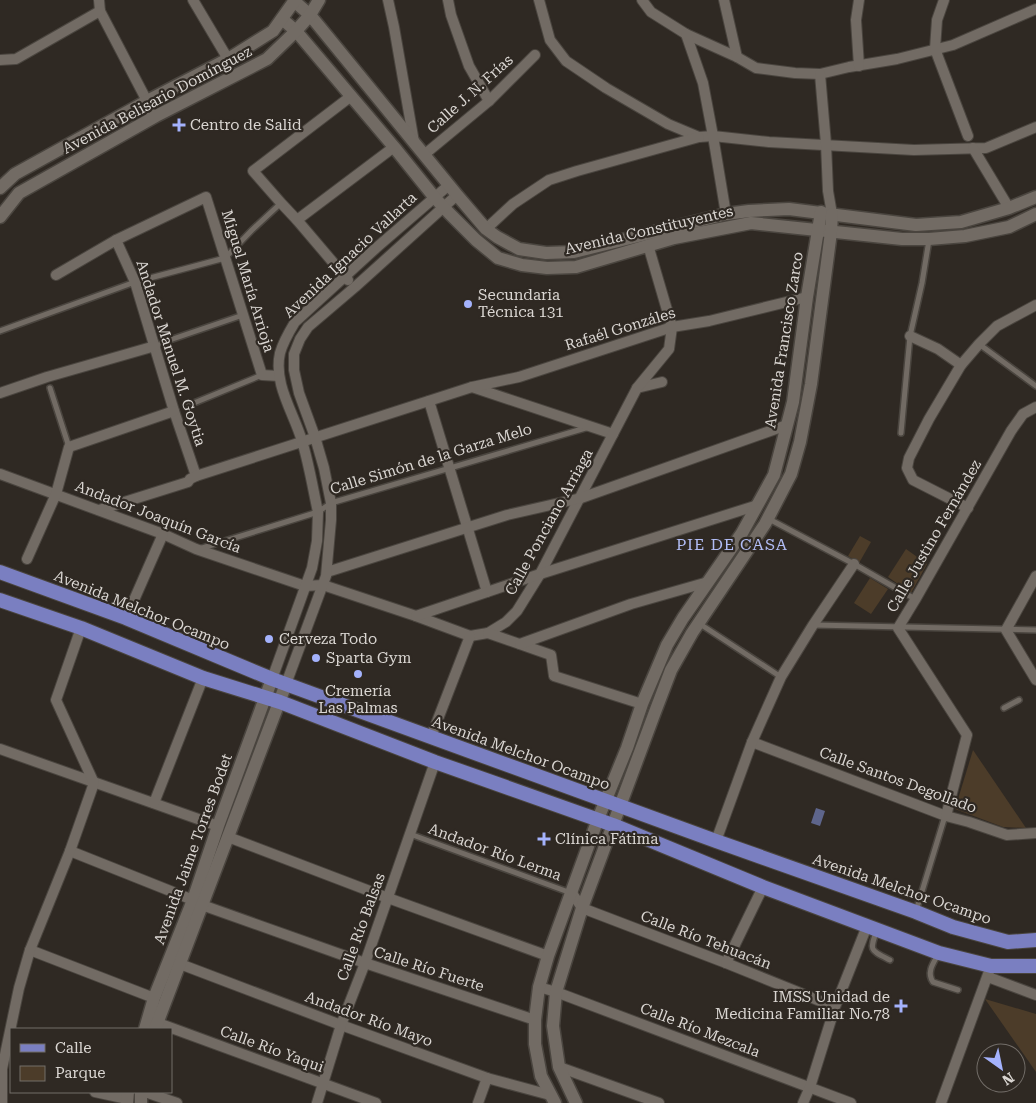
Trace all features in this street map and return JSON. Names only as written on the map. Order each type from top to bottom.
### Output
[{"type":"main road","name":"Avenida Melchor Ocampo","points":[[0,572],[126,618],[272,679],[953,927],[1008,942],[1036,940]]},
{"type":"main road","points":[[0,600],[81,628],[203,678],[280,702],[435,762],[613,825],[762,887],[989,972],[1036,966]]},
{"type":"street","points":[[99,0],[100,11],[153,118]]},
{"type":"street","points":[[194,0],[228,59]]},
{"type":"street","name":"Avenida Belisario Domínguez","points":[[0,188],[15,174],[146,101],[228,59],[273,31],[294,0]]},
{"type":"street","name":"Avenida Constituyentes","points":[[294,0],[310,15],[486,229],[496,237],[520,249],[546,253],[574,252],[682,230],[751,223],[877,237],[930,239],[965,236],[1009,227],[1036,214]]},
{"type":"street","name":"Avenida Belisario Domínguez","points":[[0,217],[19,193],[153,118],[266,59],[296,32],[319,0]]},
{"type":"street","points":[[388,0],[414,142]]},
{"type":"street","points":[[448,0],[451,15],[469,66],[489,101]]},
{"type":"street","points":[[539,0],[550,40],[566,60],[606,88],[668,124],[699,137]]},
{"type":"street","points":[[642,0],[651,12],[686,34],[737,57],[756,68],[820,74],[897,59],[953,45],[1036,9]]},
{"type":"street","points":[[724,0],[737,57]]},
{"type":"street","points":[[859,0],[856,20],[859,66]]},
{"type":"street","points":[[944,0],[937,20],[935,49],[968,136]]},
{"type":"street","points":[[0,60],[16,59],[100,11]]},
{"type":"street","name":"Avenida Constituyentes","points":[[282,19],[296,32],[439,202],[476,240],[498,258],[522,265],[547,268],[576,266],[648,245],[726,214],[749,211],[789,210],[916,225],[961,222],[1009,208],[1036,197]]},
{"type":"street","points":[[686,34],[703,83],[714,136],[726,214]]},
{"type":"street","name":"Calle J. N. Frías","points":[[425,154],[489,101],[535,55]]},
{"type":"street","points":[[820,74],[826,144],[828,191],[826,213]]},
{"type":"street","points":[[350,97],[253,171],[355,287]]},
{"type":"street","points":[[486,229],[513,204],[549,180],[699,137],[714,136],[769,142],[914,150],[986,148],[1036,127]]},
{"type":"street","points":[[297,220],[394,147]]},
{"type":"street","points":[[973,148],[1009,208]]},
{"type":"street","name":"Avenida Ignacio Vallarta","points":[[272,679],[312,568],[318,541],[318,512],[302,441],[279,376],[280,353],[287,335],[295,322],[376,248],[453,190]]},
{"type":"street","name":"Miguel María Arrioja","points":[[56,275],[116,240],[206,197],[262,376],[279,376]]},
{"type":"street","name":"Avenida Ignacio Vallarta","points":[[286,684],[327,572],[332,520],[331,503],[324,468],[299,393],[294,370],[294,354],[300,339],[308,327],[355,287],[439,202]]},
{"type":"street","name":"Avenida Francisco Zarco","points":[[576,1103],[559,1067],[553,1026],[556,992],[582,908],[671,670],[692,633],[765,524],[790,474],[800,442],[811,384],[826,213]]},
{"type":"street","points":[[877,237],[881,221]]},
{"type":"street","name":"Avenida Francisco Zarco","points":[[553,1099],[541,1076],[535,1044],[535,1020],[539,987],[548,956],[642,704],[667,645],[683,618],[742,533],[774,475],[793,402],[807,297],[825,231]]},
{"type":"street","name":"Andador Manuel M. Goytia","points":[[116,240],[135,282],[158,345],[174,410],[196,476]]},
{"type":"street","points":[[648,245],[672,327]]},
{"type":"street","name":"Rafaél Gonzáles","points":[[99,510],[188,482],[196,476],[302,441],[472,387],[519,377],[672,327],[709,321],[807,297]]},
{"type":"street","points":[[968,508],[913,480],[907,468],[909,458],[925,426],[961,365],[997,326],[1036,305]]},
{"type":"street","name":"Calle Ponciano Arriaga","points":[[305,586],[323,585],[470,636],[488,633],[506,622],[517,611],[540,574],[637,388],[669,349],[672,327]]},
{"type":"street","points":[[910,336],[938,349],[961,365]]},
{"type":"street","points":[[0,393],[47,377],[158,345]]},
{"type":"street","points":[[637,388],[662,382]]},
{"type":"street","points":[[472,387],[614,434]]},
{"type":"street","points":[[429,401],[487,592]]},
{"type":"street","name":"Calle Justino Fernández","points":[[946,816],[968,735],[898,628],[1011,431],[1023,414],[1036,407]]},
{"type":"street","points":[[27,559],[56,494],[69,447],[174,410]]},
{"type":"street","points":[[327,572],[507,516],[581,498],[787,425]]},
{"type":"street","name":"Andador Joaquín García","points":[[0,474],[163,534],[196,549],[305,586]]},
{"type":"street","points":[[416,616],[540,574],[758,505]]},
{"type":"street","points":[[134,600],[163,534]]},
{"type":"street","points":[[716,842],[752,742],[781,677],[854,564]]},
{"type":"street","points":[[1036,576],[1006,630],[1036,680]]},
{"type":"street","points":[[520,644],[631,604],[708,582]]},
{"type":"street","points":[[13,1028],[19,988],[30,950],[70,851],[94,783],[56,700],[81,628]]},
{"type":"street","points":[[488,633],[551,654],[554,676],[642,704]]},
{"type":"street","points":[[431,737],[470,636]]},
{"type":"street","points":[[154,803],[203,678]]},
{"type":"street","name":"Avenida Jaime Torres Bodet","points":[[157,1026],[180,964],[218,826],[272,679]]},
{"type":"street","name":"Avenida Jaime Torres Bodet","points":[[145,1028],[154,998],[228,837],[286,684]]},
{"type":"street","name":"Calle Santos Degollado","points":[[752,742],[946,816],[1007,835],[1036,833]]},
{"type":"street","points":[[0,749],[218,826]]},
{"type":"street","name":"Calle Río Balsas","points":[[317,1103],[341,1026],[435,762]]},
{"type":"street","points":[[228,837],[548,956]]},
{"type":"street","name":"Calle Río Fuerte","points":[[70,851],[197,903],[365,963],[535,1020]]},
{"type":"street","points":[[726,963],[762,887]]},
{"type":"street","points":[[572,893],[582,908]]},
{"type":"street","name":"Calle Río Tehuacán","points":[[582,908],[835,1007]]},
{"type":"street","points":[[803,1103],[810,1087],[835,1007],[872,928]]},
{"type":"street","points":[[30,950],[154,998]]},
{"type":"street","name":"Andador Río Mayo","points":[[180,964],[341,1026],[487,1078],[553,1099]]},
{"type":"street","points":[[941,1103],[989,972],[1036,995]]},
{"type":"street","name":"Calle Río Mezcala","points":[[539,987],[851,1103]]},
{"type":"street","name":"Calle Río Yaqui","points":[[172,1031],[376,1103]]},
{"type":"street","points":[[2,1103],[10,1050]]},
{"type":"street","points":[[559,1067],[660,1103]]},
{"type":"street","points":[[478,1103],[487,1078]]},
{"type":"street","points":[[100,1093],[127,1098]]},
{"type":"street","points":[[148,1093],[177,1103]]},
{"type":"lane","points":[[0,331],[135,282],[225,258],[281,203]]},
{"type":"lane","points":[[901,433],[910,336],[930,239]]},
{"type":"lane","points":[[158,345],[243,315]]},
{"type":"lane","points":[[979,344],[1036,386]]},
{"type":"lane","points":[[189,405],[262,376]]},
{"type":"lane","points":[[50,388],[69,447]]},
{"type":"lane","name":"Calle Simón de la Garza Melo","points":[[196,549],[318,512],[331,503],[590,427]]},
{"type":"lane","points":[[767,518],[854,564],[915,600]]},
{"type":"lane","points":[[699,624],[781,677]]},
{"type":"lane","points":[[813,625],[1036,630]]},
{"type":"lane","points":[[1004,708],[1019,700]]},
{"type":"lane","points":[[916,912],[946,816]]},
{"type":"lane","name":"Andador Río Lerma","points":[[410,834],[572,893]]},
{"type":"lane","points":[[872,928],[873,950],[875,953],[890,960]]},
{"type":"lane","points":[[939,953],[929,972],[930,978],[933,982],[958,990]]},
{"type":"green space","points":[[860,536],[871,542],[859,563],[848,556]]},
{"type":"green space","points":[[906,549],[927,564],[911,593],[888,577]]},
{"type":"green space","points":[[870,578],[888,589],[871,614],[854,603]]},
{"type":"green space","points":[[973,750],[1026,828],[1003,827],[955,809]]},
{"type":"green space","points":[[985,999],[1036,1014],[1036,1072],[1026,1058],[1026,1043],[1016,1043]]},
{"type":"water","points":[[816,808],[825,811],[820,826],[811,823]]},
{"type":"place","name":"Centro de Salid","points":[[179,125]]},
{"type":"place","name":"Secundaria Técnica 131","points":[[468,304]]},
{"type":"place","name":"Cerveza Todo","points":[[269,639]]},
{"type":"place","name":"Sparta Gym","points":[[316,658]]},
{"type":"place","name":"Cremería Las Palmas","points":[[358,674]]},
{"type":"place","name":"Clínica Fátima","points":[[544,839]]},
{"type":"place","name":"IMSS Unidad de Medicina Familiar No.78","points":[[901,1006]]},
{"type":"district","name":"PIE DE CASA","points":[[732,544]]}]
